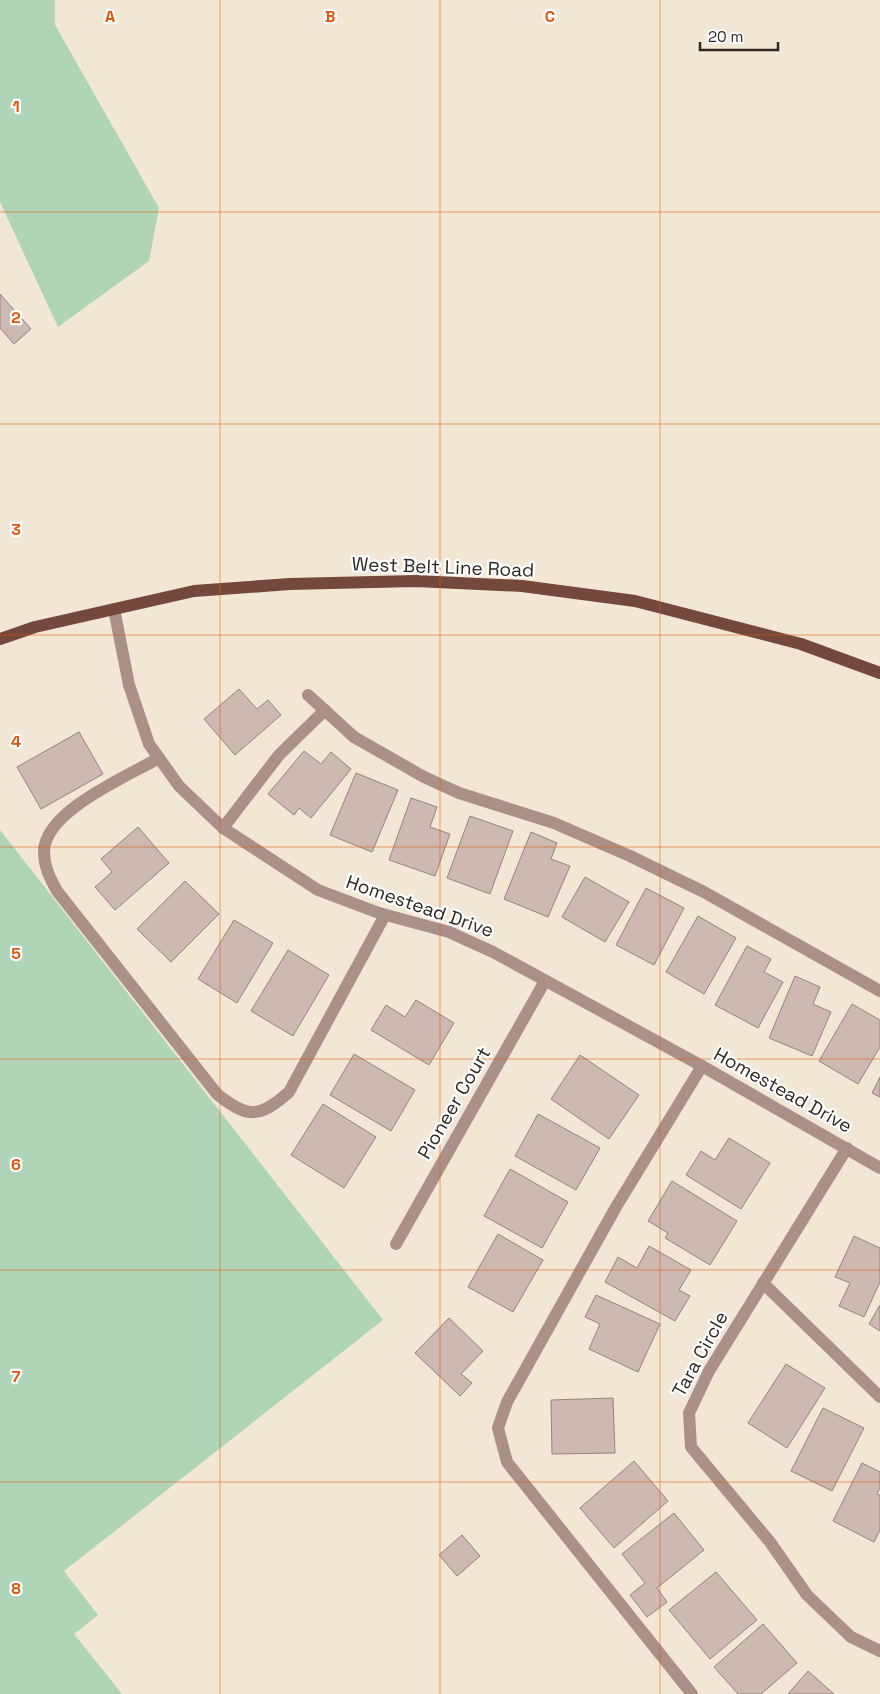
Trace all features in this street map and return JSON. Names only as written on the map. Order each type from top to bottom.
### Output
[{"type":"main road","name":"West Belt Line Road","points":[[0,639],[35,627],[194,592],[290,584],[416,581],[522,586],[635,601],[801,644],[880,673]]},
{"type":"street","name":"Homestead Drive","points":[[114,609],[129,685],[149,744],[179,786],[223,828],[318,890],[385,915],[449,932],[493,952],[702,1066],[880,1168]]},
{"type":"street","points":[[308,695],[354,737],[424,777],[459,792],[554,823],[630,856],[704,892],[880,991]]},
{"type":"street","points":[[223,828],[279,756],[325,710]]},
{"type":"street","points":[[159,758],[70,809],[50,831],[44,850],[45,867],[63,899],[217,1094],[236,1110],[248,1113],[264,1110],[288,1092],[385,915]]},
{"type":"street","name":"Pioneer Court","points":[[396,1244],[545,981]]},
{"type":"street","points":[[692,1694],[507,1462],[498,1428],[507,1402],[606,1224],[702,1066]]},
{"type":"street","name":"Tara Circle","points":[[847,1148],[709,1371],[689,1413],[691,1447],[770,1542],[807,1595],[851,1637],[880,1651]]},
{"type":"street","points":[[763,1283],[880,1397]]},
{"type":"green space","points":[[0,0],[55,0],[55,25],[159,208],[149,261],[58,327],[0,202]]},
{"type":"green space","points":[[0,830],[383,1320],[64,1571],[98,1615],[74,1634],[122,1694],[0,1694]]},
{"type":"building","points":[[0,294],[31,329],[14,344],[0,328]]},
{"type":"building","points":[[239,689],[257,709],[268,700],[281,715],[235,755],[204,719]]},
{"type":"building","points":[[79,732],[103,774],[41,809],[17,767]]},
{"type":"building","points":[[304,751],[321,764],[331,752],[351,769],[311,818],[299,808],[294,815],[268,794]]},
{"type":"building","points":[[356,773],[398,790],[372,852],[330,835]]},
{"type":"building","points":[[411,798],[437,807],[430,827],[450,834],[435,876],[389,860]]},
{"type":"building","points":[[470,816],[513,831],[490,894],[447,878]]},
{"type":"building","points":[[138,827],[169,863],[115,910],[95,887],[112,872],[101,859]]},
{"type":"building","points":[[531,832],[557,843],[551,859],[570,866],[548,917],[504,899]]},
{"type":"building","points":[[585,877],[629,902],[605,942],[562,917]]},
{"type":"building","points":[[185,881],[219,914],[171,962],[137,929]]},
{"type":"building","points":[[646,888],[684,908],[654,965],[616,945]]},
{"type":"building","points":[[698,916],[736,938],[704,994],[666,972]]},
{"type":"building","points":[[234,920],[273,943],[237,1003],[198,979]]},
{"type":"building","points":[[747,946],[771,959],[764,972],[783,982],[758,1028],[715,1005]]},
{"type":"building","points":[[288,950],[329,975],[293,1036],[251,1011]]},
{"type":"building","points":[[795,976],[820,987],[813,1004],[831,1012],[812,1056],[769,1038]]},
{"type":"building","points":[[416,1000],[454,1023],[429,1065],[371,1030],[386,1005],[405,1017]]},
{"type":"building","points":[[852,1004],[880,1020],[880,1047],[858,1084],[819,1061]]},
{"type":"building","points":[[354,1054],[415,1090],[391,1131],[330,1095]]},
{"type":"building","points":[[580,1055],[639,1095],[609,1139],[551,1099]]},
{"type":"building","points":[[880,1077],[880,1097],[872,1093]]},
{"type":"building","points":[[323,1104],[376,1137],[344,1188],[291,1155]]},
{"type":"building","points":[[538,1114],[600,1148],[576,1190],[515,1156]]},
{"type":"building","points":[[729,1138],[770,1163],[741,1209],[686,1175],[701,1151],[715,1160]]},
{"type":"building","points":[[510,1169],[568,1202],[542,1248],[484,1216]]},
{"type":"building","points":[[672,1181],[737,1221],[710,1265],[665,1238],[668,1233],[648,1221]]},
{"type":"building","points":[[498,1234],[543,1260],[513,1312],[468,1287]]},
{"type":"building","points":[[854,1236],[880,1248],[880,1282],[864,1317],[839,1306],[850,1283],[835,1277]]},
{"type":"building","points":[[649,1246],[691,1270],[679,1290],[690,1296],[675,1321],[605,1282],[618,1257],[637,1268]]},
{"type":"building","points":[[596,1295],[660,1324],[638,1372],[589,1349],[600,1324],[585,1317]]},
{"type":"building","points":[[880,1305],[880,1331],[869,1324]]},
{"type":"building","points":[[449,1318],[483,1351],[461,1374],[472,1383],[460,1396],[415,1353]]},
{"type":"building","points":[[786,1364],[825,1388],[787,1448],[748,1423]]},
{"type":"building","points":[[613,1398],[615,1453],[552,1454],[551,1400]]},
{"type":"building","points":[[823,1408],[864,1428],[832,1491],[791,1471]]},
{"type":"building","points":[[634,1461],[668,1501],[614,1548],[580,1508]]},
{"type":"building","points":[[862,1463],[880,1472],[880,1488],[877,1494],[880,1495],[880,1530],[874,1542],[833,1521]]},
{"type":"building","points":[[674,1513],[704,1550],[657,1588],[667,1602],[647,1617],[630,1595],[645,1583],[622,1554]]},
{"type":"building","points":[[462,1535],[480,1556],[457,1576],[439,1555]]},
{"type":"building","points":[[716,1572],[757,1620],[710,1659],[669,1610]]},
{"type":"building","points":[[763,1624],[797,1663],[761,1694],[738,1694],[714,1667]]},
{"type":"building","points":[[808,1671],[834,1694],[788,1694]]}]
